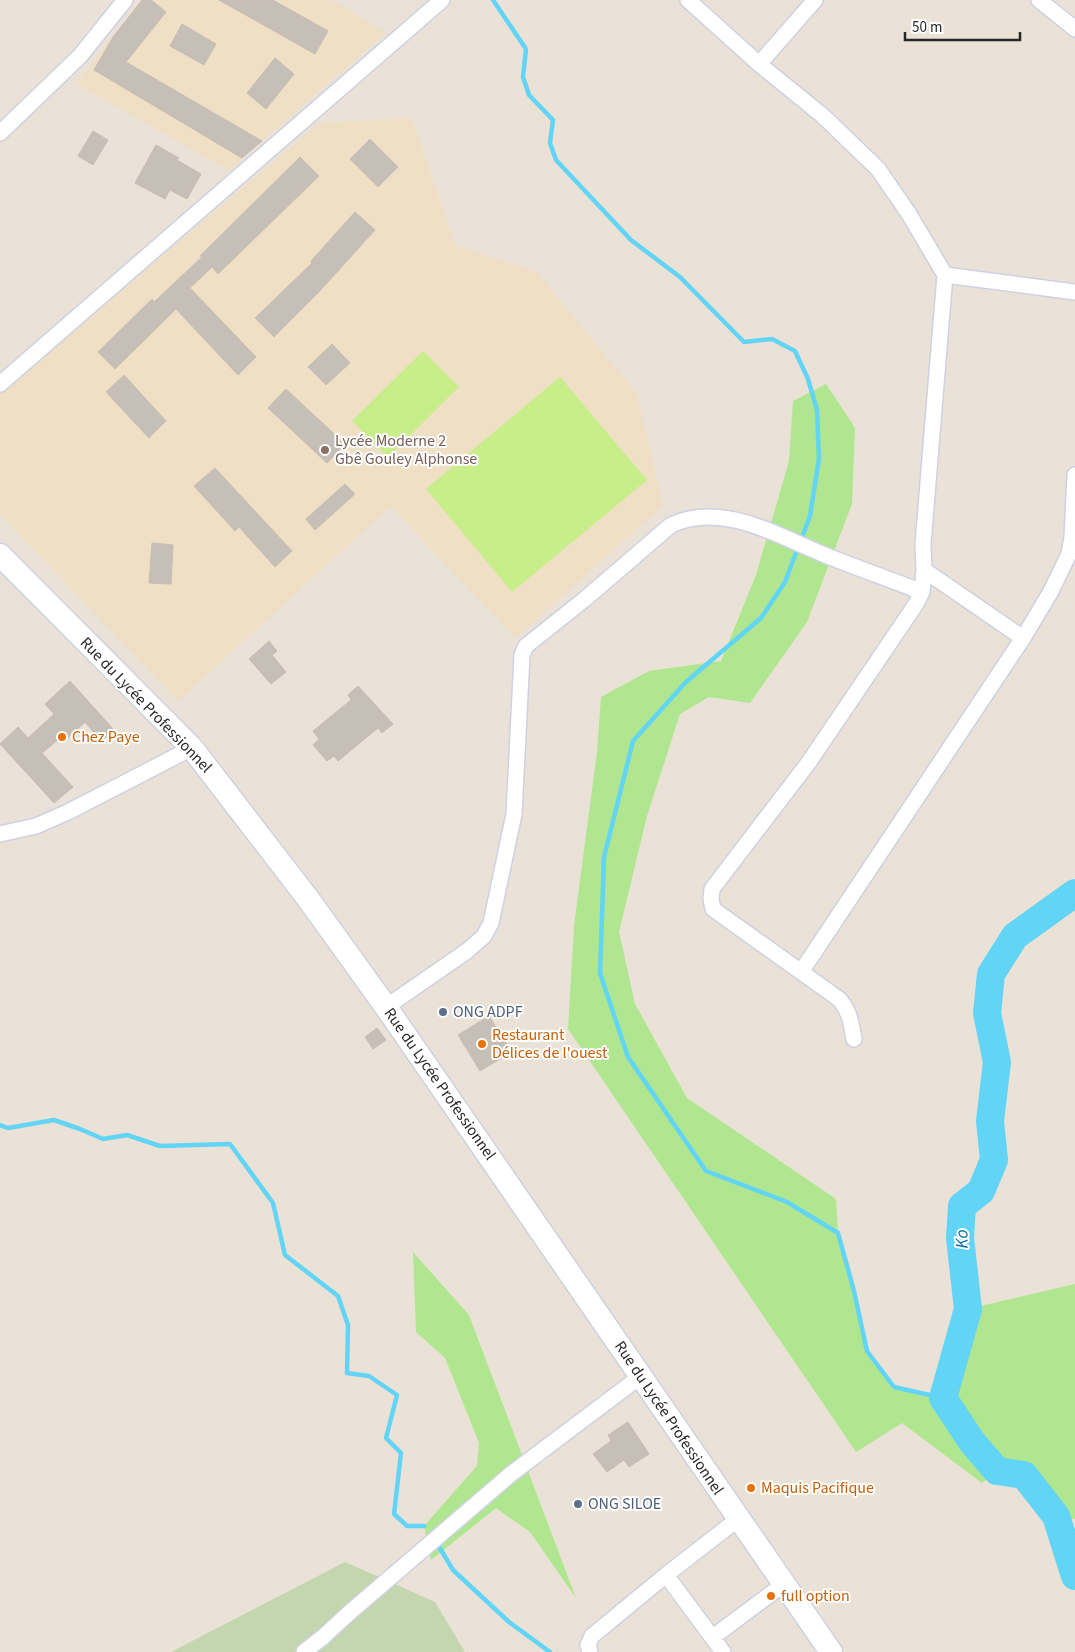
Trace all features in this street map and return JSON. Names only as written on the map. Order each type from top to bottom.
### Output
[{"type":"main road","name":"Rue du Lycée Professionnel","points":[[0,555],[192,748],[309,900],[386,1007],[831,1652]]},
{"type":"street","points":[[0,133],[80,56],[125,0]]},
{"type":"street","points":[[0,384],[442,0]]},
{"type":"street","points":[[688,0],[759,64],[822,116],[878,170],[909,214],[945,275],[922,592],[916,604],[809,762],[712,889],[713,909],[846,1006],[854,1039]]},
{"type":"street","points":[[759,64],[815,0]]},
{"type":"street","points":[[1039,0],[1075,29]]},
{"type":"street","points":[[945,275],[1075,292]]},
{"type":"street","points":[[801,972],[1023,638],[1050,593],[1069,554],[1072,537],[1075,475]]},
{"type":"street","points":[[386,1007],[467,951],[484,936],[491,923],[514,814],[522,655],[526,646],[672,525],[682,520],[702,517],[731,519],[767,530],[922,592]]},
{"type":"street","points":[[924,570],[1023,638]]},
{"type":"street","points":[[0,834],[36,826],[68,812],[192,748]]},
{"type":"street","points":[[304,1652],[323,1638],[349,1612],[511,1474],[641,1376]]},
{"type":"street","points":[[590,1652],[588,1645],[592,1636],[738,1519]]},
{"type":"street","points":[[666,1575],[723,1652]]},
{"type":"street","points":[[713,1637],[784,1584]]},
{"type":"shaded area","points":[[142,0],[332,0],[386,33],[229,170],[76,84]]},
{"type":"shaded area","name":"Lycée Moderne 2 Gbê Gouley Alphonse","points":[[412,118],[455,245],[537,272],[637,394],[663,506],[515,638],[391,506],[178,701],[0,514],[0,394],[319,123]]},
{"type":"green space","points":[[423,351],[459,387],[388,457],[352,421]]},
{"type":"green space","points":[[560,377],[647,480],[512,592],[426,489]]},
{"type":"green space","points":[[826,384],[855,428],[852,504],[807,622],[750,703],[709,697],[680,714],[647,816],[619,932],[635,1004],[687,1098],[836,1199],[838,1233],[854,1291],[867,1351],[894,1387],[942,1398],[968,1309],[1075,1284],[1075,1519],[1056,1516],[1024,1475],[997,1471],[982,1483],[902,1423],[856,1452],[568,1029],[574,926],[597,752],[601,697],[649,671],[721,661],[756,575],[789,461],[793,401]]},
{"type":"green space","points":[[413,1252],[469,1315],[576,1598],[530,1532],[496,1508],[431,1560],[424,1526],[477,1466],[479,1443],[445,1358],[416,1332]]},
{"type":"green space","points":[[345,1562],[435,1602],[465,1652],[171,1652]]},
{"type":"building","points":[[142,0],[151,0],[166,12],[126,62],[262,141],[242,158],[94,70],[113,37]]},
{"type":"building","points":[[219,0],[273,0],[328,31],[315,54]]},
{"type":"building","points":[[182,24],[216,44],[204,65],[170,46]]},
{"type":"building","points":[[275,58],[294,74],[266,109],[247,93]]},
{"type":"building","points":[[93,131],[108,140],[93,165],[78,156]]},
{"type":"building","points":[[370,139],[398,167],[378,187],[350,159]]},
{"type":"building","points":[[156,145],[179,158],[177,160],[201,174],[187,199],[170,190],[165,199],[135,183]]},
{"type":"building","points":[[300,157],[319,176],[218,274],[212,267],[190,288],[256,357],[238,375],[176,309],[115,369],[98,352],[152,299],[154,302],[202,257],[200,256]]},
{"type":"building","points":[[355,212],[375,230],[318,293],[274,337],[255,318],[312,263],[311,261]]},
{"type":"building","points":[[332,344],[350,363],[326,385],[308,367]]},
{"type":"building","points":[[124,375],[166,421],[149,438],[106,392]]},
{"type":"building","points":[[286,389],[345,444],[327,463],[268,408]]},
{"type":"building","points":[[215,468],[292,551],[275,567],[239,527],[235,531],[194,486]]},
{"type":"building","points":[[345,484],[355,494],[315,530],[306,519]]},
{"type":"building","points":[[152,543],[173,545],[171,584],[149,583]]},
{"type":"building","points":[[269,641],[277,651],[272,655],[286,672],[271,684],[249,659]]},
{"type":"building","points":[[70,681],[114,730],[101,741],[85,722],[68,738],[65,734],[42,753],[73,787],[54,803],[0,744],[18,727],[28,738],[54,714],[45,704]]},
{"type":"building","points":[[358,686],[393,724],[382,733],[378,728],[338,761],[334,756],[327,761],[313,745],[319,739],[313,731],[351,700],[348,695]]},
{"type":"building","points":[[489,1016],[512,1052],[480,1071],[458,1035]]},
{"type":"building","points":[[377,1028],[386,1040],[373,1049],[365,1037]]},
{"type":"building","points":[[628,1422],[649,1454],[629,1467],[624,1460],[607,1472],[593,1454],[611,1441],[608,1435]]},
{"type":"waterway","points":[[493,0],[526,49],[523,77],[529,95],[553,120],[550,143],[556,160],[631,240],[680,277],[744,342],[772,339],[795,351],[808,379],[817,410],[819,458],[810,516],[785,582],[761,618],[686,682],[633,741],[604,857],[600,973],[628,1057],[706,1171],[787,1202],[838,1233],[854,1291],[867,1351],[894,1387],[943,1398]]},
{"type":"waterway","name":"Ko","points":[[1075,893],[1015,936],[991,974],[987,1013],[997,1062],[990,1121],[994,1160],[981,1191],[962,1206],[960,1238],[968,1309],[943,1398],[972,1442],[997,1471],[1024,1475],[1056,1516],[1075,1576]]},
{"type":"waterway","points":[[0,1125],[8,1128],[54,1120],[103,1139],[127,1135],[160,1146],[230,1144],[273,1203],[285,1255],[338,1296],[348,1325],[347,1373],[369,1376],[397,1395],[386,1438],[401,1453],[394,1514],[407,1526],[424,1526]]},
{"type":"waterway","points":[[438,1545],[453,1570],[509,1622],[550,1652]]},
{"type":"place","name":"Lycée Moderne 2 Gbê Gouley Alphonse","points":[[325,450]]},
{"type":"place","name":"Chez Paye","points":[[62,737]]},
{"type":"place","name":"ONG ADPF","points":[[443,1012]]},
{"type":"place","name":"Restaurant Délices de l'ouest","points":[[482,1044]]},
{"type":"place","name":"Maquis Pacifique","points":[[751,1488]]},
{"type":"place","name":"ONG SILOE","points":[[578,1504]]},
{"type":"place","name":"full option","points":[[771,1596]]}]
